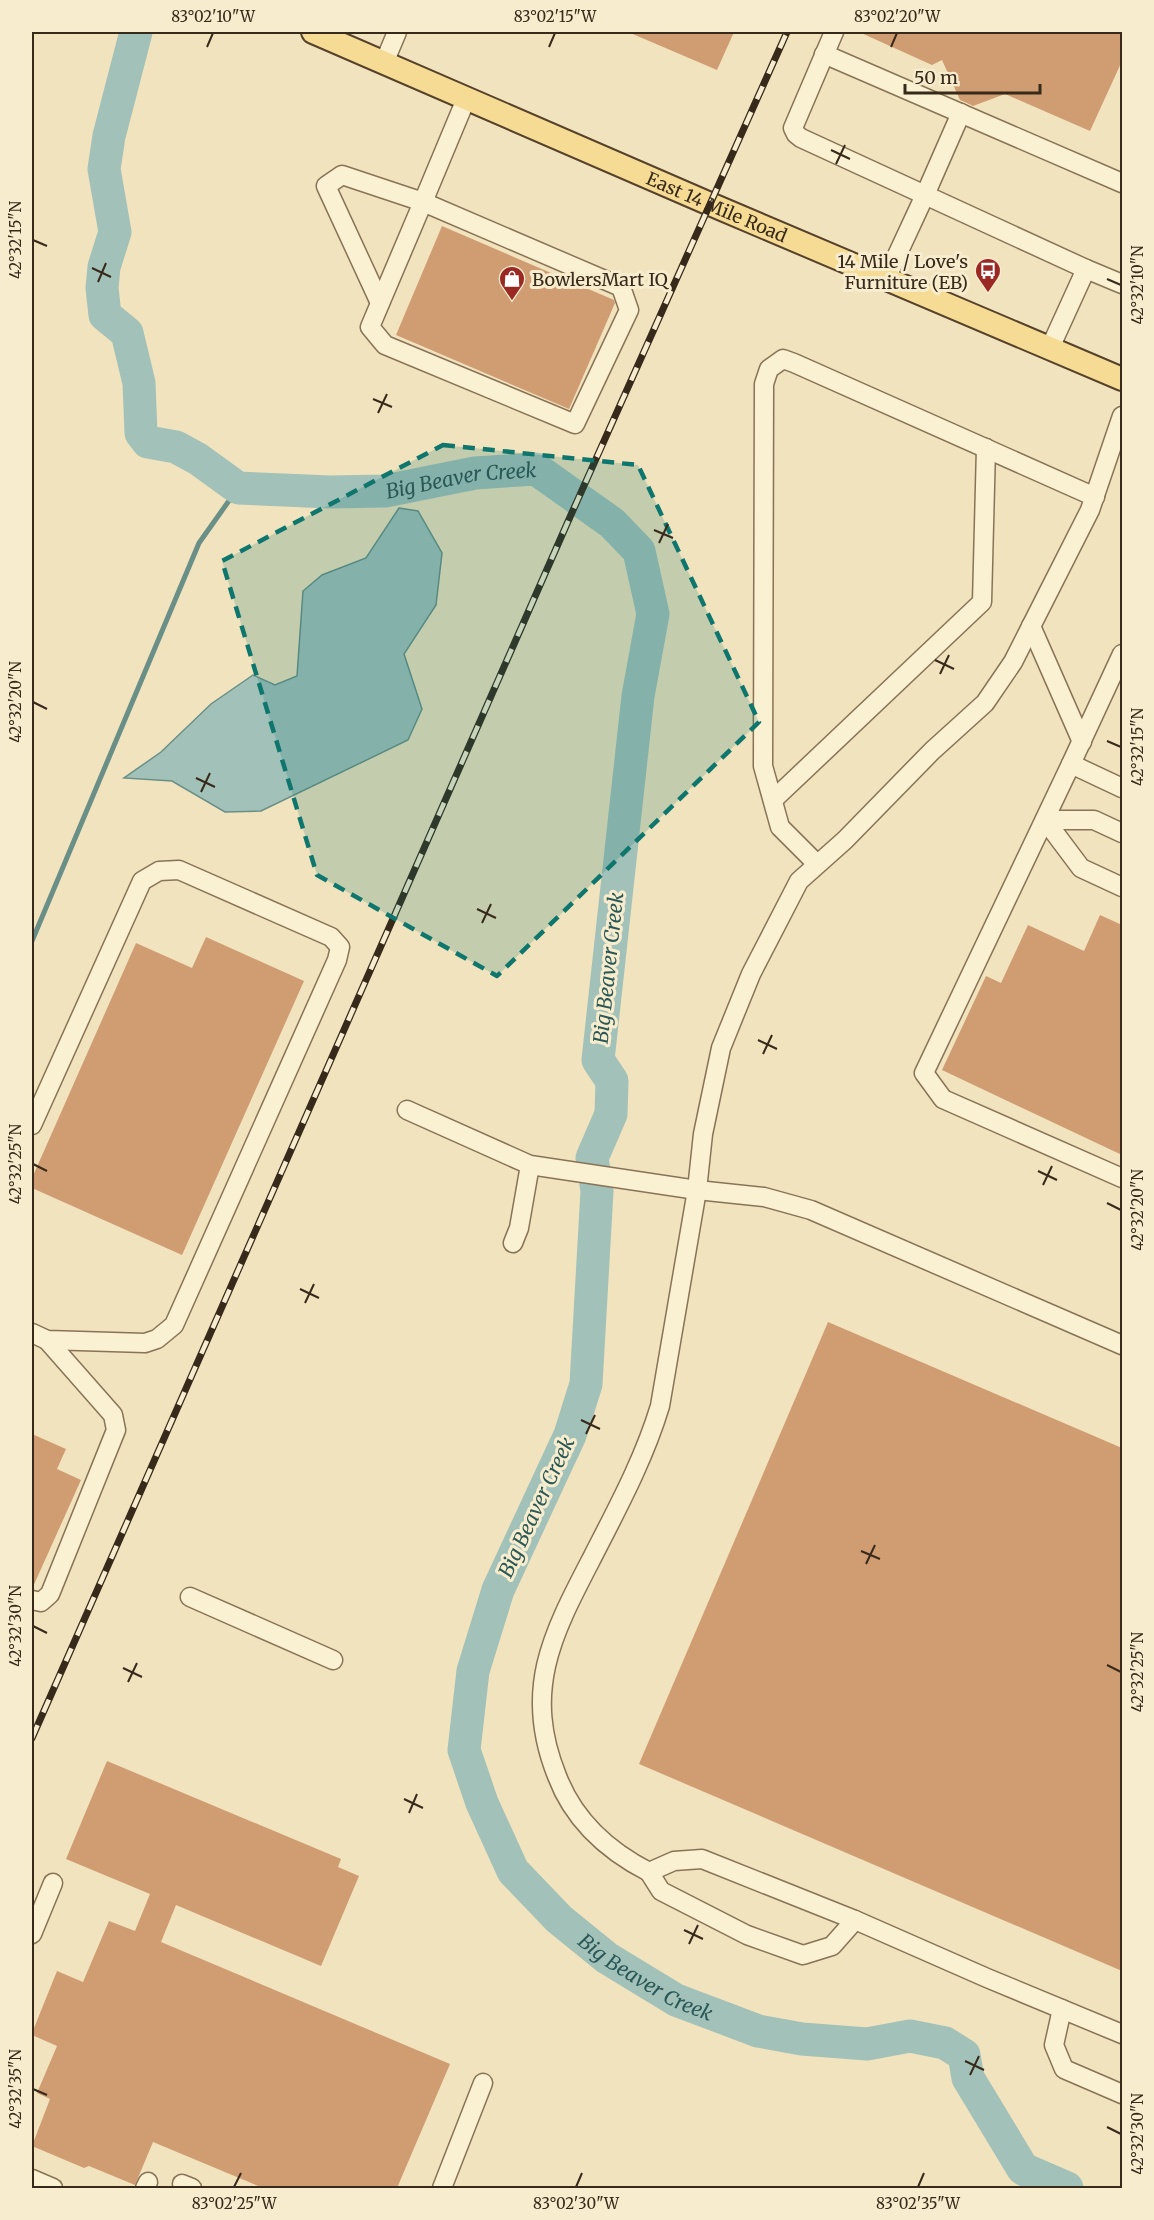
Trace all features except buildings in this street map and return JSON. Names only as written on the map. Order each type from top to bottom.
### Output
[{"type":"main road","name":"East 14 Mile Road","points":[[322,33],[466,99],[1122,379]]},
{"type":"lane","points":[[384,63],[397,32]]},
{"type":"lane","points":[[834,32],[793,128],[796,134],[1122,284]]},
{"type":"lane","points":[[824,54],[1122,183]]},
{"type":"lane","points":[[380,303],[326,186],[342,175],[423,202],[621,287],[629,310],[575,424],[385,345],[370,327],[423,202],[466,99]]},
{"type":"lane","points":[[886,279],[926,195],[961,113]]},
{"type":"lane","points":[[1050,348],[1086,269]]},
{"type":"lane","points":[[817,864],[780,827],[763,766],[764,384],[769,369],[783,359],[794,363],[1095,497]]},
{"type":"lane","points":[[855,1920],[832,1946],[803,1955],[747,1935],[661,1891],[649,1872],[627,1861],[588,1828],[561,1786],[551,1762],[544,1735],[542,1705],[544,1676],[559,1622],[632,1480],[653,1429],[666,1376],[697,1190],[703,1134],[721,1048],[751,974],[799,880],[845,840],[932,751],[985,703],[1013,662],[1095,497],[1122,416]]},
{"type":"lane","points":[[773,800],[982,602],[986,448]]},
{"type":"lane","points":[[1031,626],[1082,742]]},
{"type":"lane","points":[[1122,654],[924,1073],[943,1099],[1122,1178]]},
{"type":"lane","points":[[1071,764],[1121,783]]},
{"type":"lane","points":[[1045,820],[1094,820],[1122,833]]},
{"type":"lane","points":[[1045,820],[1081,868],[1122,887]]},
{"type":"lane","points":[[32,1125],[142,881],[159,871],[179,870],[332,937],[340,947],[337,960],[174,1325],[157,1339],[145,1343],[39,1336]]},
{"type":"lane","points":[[407,1110],[530,1165],[697,1190],[764,1197],[811,1210],[1122,1345]]},
{"type":"lane","points":[[513,1243],[519,1228],[530,1165]]},
{"type":"lane","points":[[32,1600],[42,1602],[50,1594],[116,1430],[113,1415],[39,1336]]},
{"type":"lane","points":[[190,1597],[333,1660]]},
{"type":"lane","points":[[649,1872],[674,1861],[702,1859],[855,1920],[1122,2034]]},
{"type":"lane","points":[[32,1934],[53,1883]]},
{"type":"lane","points":[[1062,2009],[1054,2045],[1064,2069],[1122,2094]]},
{"type":"lane","points":[[442,2188],[483,2083]]},
{"type":"lane","points":[[32,2179],[52,2188]]},
{"type":"highlighted area","points":[[443,445],[638,465],[759,722],[497,976],[317,875],[222,561]]},
{"type":"water","points":[[399,508],[418,511],[442,553],[436,605],[404,654],[422,709],[408,740],[261,811],[225,812],[172,781],[124,778],[161,752],[211,704],[253,675],[275,685],[297,676],[303,591],[322,575],[366,558]]},
{"type":"waterway","name":"Big Beaver Creek","points":[[136,32],[109,136],[104,169],[115,232],[104,267],[102,288],[105,315],[127,333],[139,383],[141,433],[148,442],[176,447],[198,459],[238,488],[330,492],[385,491],[475,473],[536,469],[612,523],[639,551],[653,614],[638,696],[598,1060],[612,1081],[611,1114],[592,1158],[597,1191],[586,1384],[570,1435],[498,1590],[473,1671],[464,1750],[482,1803],[513,1871],[559,1919],[607,1958],[676,2000],[758,2031],[802,2039],[867,2044],[910,2036],[945,2043],[964,2055],[968,2078],[1023,2169],[1067,2188]]},
{"type":"waterway","points":[[32,941],[199,543],[238,488]]},
{"type":"waterway","name":"Big Beaver Creek","points":[[1023,2169],[1025,2188]]},
{"type":"railway","points":[[32,1738],[570,517],[787,32]]},
{"type":"place","name":"14 Mile / Love's Furniture (EB)","points":[[988,294]]},
{"type":"place","name":"BowlersMart IQ","points":[[512,302]]}]
